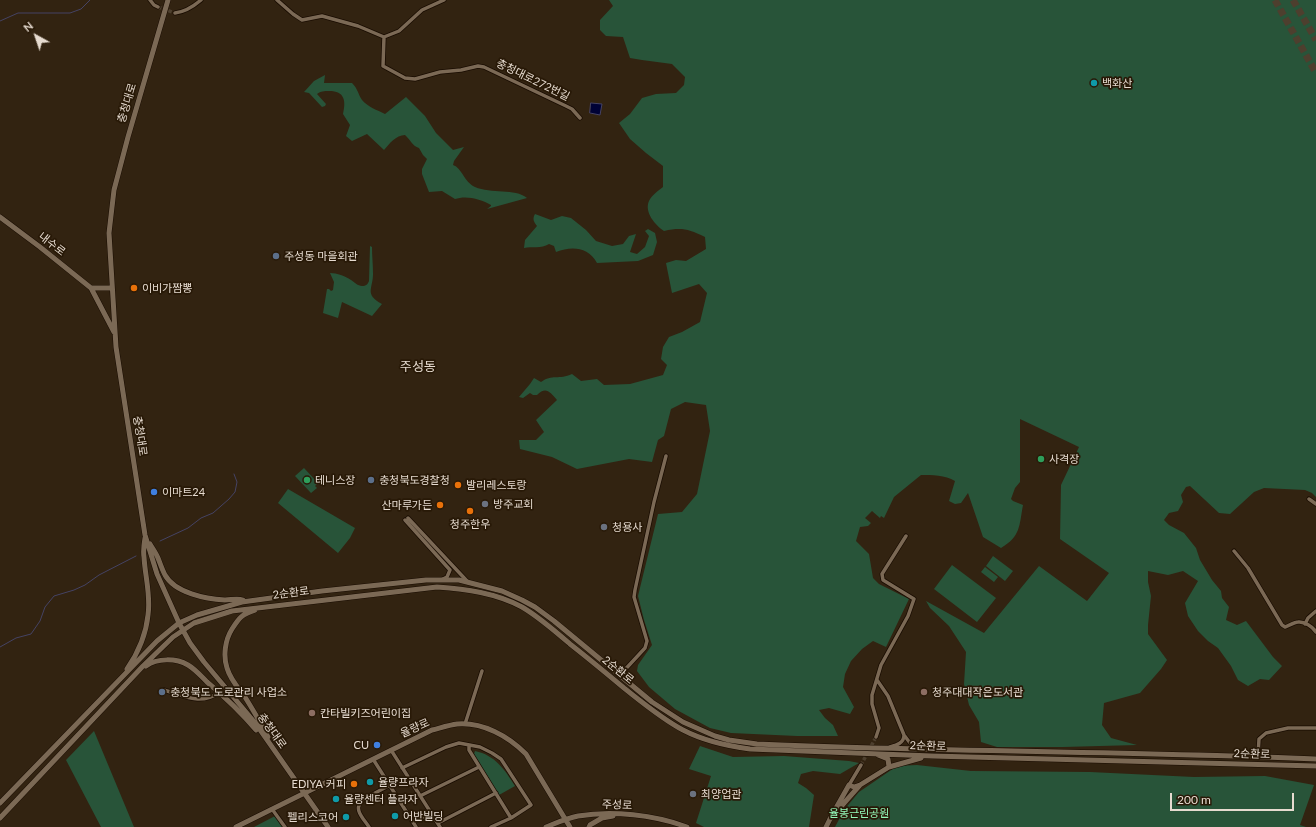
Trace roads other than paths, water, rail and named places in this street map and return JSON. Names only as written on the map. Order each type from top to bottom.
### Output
[{"type":"street","points":[[150,0],[158,6]]},
{"type":"street","name":"충청대로","points":[[168,0],[114,190],[109,233],[111,288],[115,334],[145,535],[157,574],[182,630],[204,662],[256,724],[328,827]]},
{"type":"street","points":[[175,13],[194,5],[201,0]]},
{"type":"street","points":[[277,0],[302,20],[322,16],[358,26],[384,37],[403,28],[422,10],[444,0]]},
{"type":"street","name":"충청대로272번길","points":[[384,37],[383,66],[405,78],[415,80],[440,72],[461,70],[478,66],[484,67],[572,109],[580,118]]},
{"type":"street","name":"내수로","points":[[0,217],[91,288]]},
{"type":"street","points":[[111,288],[91,288],[115,334]]},
{"type":"street","points":[[620,675],[645,648],[647,641],[634,597],[654,502],[666,456]]},
{"type":"street","points":[[1309,499],[1316,504]]},
{"type":"street","points":[[441,580],[447,577],[450,570],[406,519],[469,583]]},
{"type":"street","points":[[145,535],[158,558],[164,575],[170,582],[179,588],[193,594],[213,598],[225,600],[240,599],[248,601]]},
{"type":"street","points":[[118,681],[138,652],[148,614],[144,555],[145,535]]},
{"type":"street","points":[[876,737],[879,728],[872,704],[872,695],[881,665],[908,616],[914,599],[884,580],[882,574],[906,536]]},
{"type":"street","points":[[1234,550],[1248,568],[1282,625],[1285,627],[1298,622],[1315,629],[1316,632]]},
{"type":"street","name":"2순환로","points":[[0,803],[118,681],[158,641],[179,623],[218,608],[248,601],[322,591],[426,580],[458,580],[502,592],[522,600],[535,607],[652,702],[690,726],[729,740],[757,744],[929,750],[1258,756],[1316,759]]},
{"type":"street","name":"2순환로","points":[[0,818],[136,674],[173,637],[194,623],[232,611],[437,587],[458,588],[481,592],[529,612],[647,706],[677,727],[696,736],[723,744],[750,749],[932,756],[1316,766]]},
{"type":"street","points":[[268,606],[246,613],[239,619],[228,635],[225,650],[227,668],[231,678],[262,724],[274,751]]},
{"type":"street","points":[[1305,624],[1308,618],[1316,611]]},
{"type":"street","points":[[136,674],[151,663],[162,660],[179,662],[188,665],[240,711],[274,751]]},
{"type":"street","points":[[464,724],[482,671]]},
{"type":"street","points":[[877,680],[888,696],[904,735],[910,743],[929,750]]},
{"type":"street","points":[[164,690],[197,700],[212,698],[220,692]]},
{"type":"street","name":"율량로","points":[[236,827],[432,730],[456,724],[464,724],[492,730],[509,739],[520,748],[526,754],[570,827]]},
{"type":"street","points":[[1258,756],[1259,739],[1266,733],[1288,728],[1316,728]]},
{"type":"street","points":[[883,748],[896,746],[901,743],[904,739],[904,735]]},
{"type":"street","points":[[402,768],[446,747],[460,743],[480,747],[492,752],[501,759],[531,805],[511,818],[492,827]]},
{"type":"street","points":[[469,745],[469,750],[511,818]]},
{"type":"street","points":[[390,750],[439,825],[496,793]]},
{"type":"street","points":[[874,753],[888,759],[890,767]]},
{"type":"street","points":[[849,785],[854,787],[860,785],[890,767],[904,762],[932,756]]},
{"type":"street","points":[[373,759],[416,827]]},
{"type":"street","points":[[826,827],[861,765]]},
{"type":"street","points":[[420,796],[479,767]]},
{"type":"street","points":[[369,827],[358,811],[359,803],[390,785]]},
{"type":"street","points":[[830,819],[860,785]]},
{"type":"street","points":[[272,809],[285,827]]},
{"type":"street","points":[[413,822],[432,813]]},
{"type":"street","name":"주성로","points":[[546,827],[577,816],[603,814],[652,817],[687,827]]},
{"type":"street","points":[[589,827],[602,818],[618,814]]},
{"type":"waterway","points":[[0,21],[18,13],[70,13],[81,9],[90,0]]},
{"type":"waterway","points":[[160,541],[188,528],[201,518],[213,513],[229,499],[235,492],[237,482],[234,474]]},
{"type":"waterway","points":[[0,647],[16,638],[31,634],[40,621],[45,607],[54,596],[85,585],[99,575],[136,556]]},
{"type":"tunnel","points":[[1275,0],[1316,73]]},
{"type":"tunnel","points":[[1293,0],[1316,40]]},
{"type":"tunnel","points":[[158,7],[175,13]]},
{"type":"tunnel","points":[[861,765],[876,737]]},
{"type":"place","name":"백화산","points":[[1094,83]]},
{"type":"place","name":"주성동 마을회관","points":[[276,256]]},
{"type":"place","name":"이비가짬뽕","points":[[134,288]]},
{"type":"place","name":"사격장","points":[[1041,459]]},
{"type":"place","name":"테니스장","points":[[307,480]]},
{"type":"place","name":"충청북도경찰청","points":[[371,480]]},
{"type":"place","name":"발리레스토랑","points":[[458,485]]},
{"type":"place","name":"이마트24","points":[[154,492]]},
{"type":"place","name":"방주교회","points":[[485,504]]},
{"type":"place","name":"산마루가든","points":[[440,505]]},
{"type":"place","name":"청주한우","points":[[470,511]]},
{"type":"place","name":"청용사","points":[[604,527]]},
{"type":"place","name":"충청북도 도로관리 사업소","points":[[162,692]]},
{"type":"place","name":"청주대대작은도서관","points":[[924,692]]},
{"type":"place","name":"칸타빌키즈어린이집","points":[[312,713]]},
{"type":"place","name":"CU","points":[[377,745]]},
{"type":"place","name":"율량프라자","points":[[370,782]]},
{"type":"place","name":"EDIYA 커피","points":[[354,784]]},
{"type":"place","name":"최양업관","points":[[693,794]]},
{"type":"place","name":"율량센터 플라자","points":[[336,799]]},
{"type":"place","name":"어반빌딩","points":[[395,816]]},
{"type":"place","name":"펠리스코어","points":[[346,817]]},
{"type":"district","name":"주성동","points":[[418,367]]},
{"type":"park label","name":"율봉근린공원","points":[[859,813]]}]
